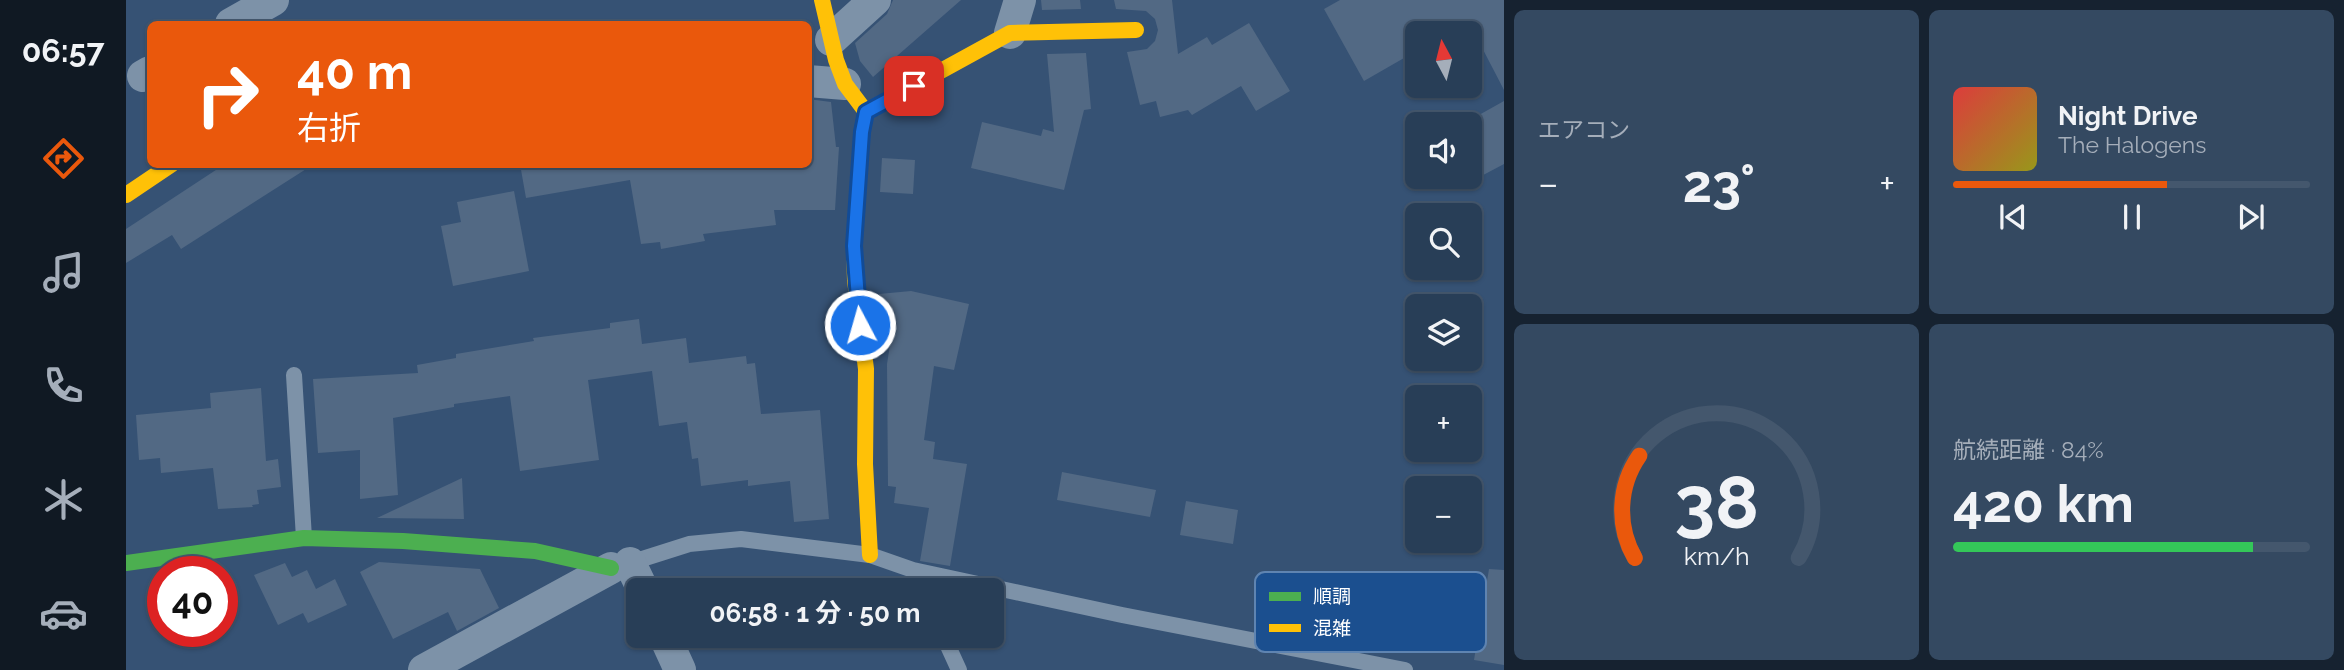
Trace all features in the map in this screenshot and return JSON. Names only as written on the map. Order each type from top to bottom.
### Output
[{"type":"street","points":[[236,21],[273,0]]},
{"type":"street","points":[[822,0],[845,84],[866,112],[862,132],[854,246],[855,280],[866,369],[865,464],[870,555]]},
{"type":"street","points":[[831,40],[875,0]]},
{"type":"street","points":[[1010,33],[1020,0]]},
{"type":"street","points":[[866,112],[1010,33],[1136,30]]},
{"type":"street","points":[[812,81],[845,84]]},
{"type":"street","points":[[126,195],[166,168]]},
{"type":"street","points":[[126,564],[303,538],[402,541],[535,551],[628,574]]},
{"type":"street","points":[[424,670],[628,574]]},
{"type":"street","points":[[670,648],[680,670]]},
{"type":"lane","points":[[294,375],[303,538]]},
{"type":"lane","points":[[628,574],[689,544],[741,539],[870,555],[913,570],[1255,641]]},
{"type":"lane","points":[[913,570],[917,578]]},
{"type":"lane","points":[[949,648],[959,670]]},
{"type":"lane","points":[[1312,652],[1405,670]]},
{"type":"building","points":[[893,0],[961,0],[873,77],[860,61],[855,43],[887,14]]},
{"type":"building","points":[[1041,0],[1080,0],[1081,9],[1042,10]]},
{"type":"building","points":[[1114,0],[1172,0],[1178,54],[1207,37],[1212,45],[1249,23],[1290,91],[1256,111],[1241,86],[1192,115],[1188,110],[1160,117],[1156,101],[1140,105],[1127,52],[1147,49],[1155,41],[1158,30],[1155,19],[1146,11],[1116,9]]},
{"type":"building","points":[[1340,0],[1504,0],[1504,90],[1482,48],[1482,21],[1405,21],[1405,57],[1364,81],[1324,9]]},
{"type":"building","points":[[1086,53],[1091,109],[1084,110],[1064,190],[971,168],[982,122],[1041,136],[1043,129],[1054,132],[1047,54]]},
{"type":"building","points":[[812,100],[831,102],[836,147],[839,147],[835,210],[774,210],[776,225],[703,234],[705,241],[661,249],[660,242],[641,244],[630,180],[526,198],[521,168],[812,168]]},
{"type":"building","points":[[1504,101],[1504,164],[1482,176],[1482,113]]},
{"type":"building","points":[[882,158],[915,160],[913,194],[880,192]]},
{"type":"building","points":[[219,168],[308,168],[181,249],[172,235],[126,263],[126,229]]},
{"type":"building","points":[[514,191],[529,271],[453,286],[441,226],[461,222],[457,202]]},
{"type":"building","points":[[911,291],[969,304],[954,370],[934,366],[924,440],[935,442],[933,459],[967,464],[950,566],[920,561],[929,508],[894,503],[896,487],[888,486],[887,364],[890,345],[885,345],[879,294]]},
{"type":"building","points":[[639,319],[642,344],[686,338],[689,363],[746,356],[747,364],[755,363],[761,414],[820,410],[829,519],[794,522],[790,481],[748,486],[748,480],[701,486],[698,458],[692,459],[687,422],[659,426],[652,371],[588,380],[599,460],[520,471],[510,396],[454,404],[454,407],[393,418],[398,495],[360,499],[360,450],[318,453],[313,379],[418,373],[417,365],[456,358],[456,354],[534,341],[533,338],[610,328],[610,323]]},
{"type":"building","points":[[261,388],[266,461],[278,459],[281,487],[257,490],[259,504],[252,505],[253,507],[218,509],[213,468],[161,473],[160,458],[139,460],[136,415],[211,408],[210,393]]},
{"type":"building","points":[[1062,472],[1156,490],[1150,517],[1057,500]]},
{"type":"building","points":[[462,478],[464,519],[377,518]]},
{"type":"building","points":[[1186,501],[1238,510],[1233,544],[1180,535]]},
{"type":"building","points":[[379,562],[480,569],[499,608],[457,631],[448,612],[393,639],[360,572]]},
{"type":"building","points":[[285,563],[292,577],[307,570],[316,589],[335,579],[347,605],[308,623],[303,613],[278,625],[254,575]]},
{"type":"building","points":[[1489,569],[1504,570],[1504,665],[1474,660],[1475,652],[1486,652],[1486,587]]},
{"type":"traffic: fast","points":[[126,563],[304,538],[403,541],[535,551],[611,568]]},
{"type":"traffic: slow","points":[[822,0],[836,60],[845,84],[866,112],[862,132],[854,246],[855,280],[866,369],[865,464],[870,555]]},
{"type":"traffic: slow","points":[[866,112],[1010,33],[1136,30]]},
{"type":"traffic: slow","points":[[126,195],[166,168]]},
{"type":"route","points":[[860,325],[854,246],[862,132],[866,112],[914,86]]}]
